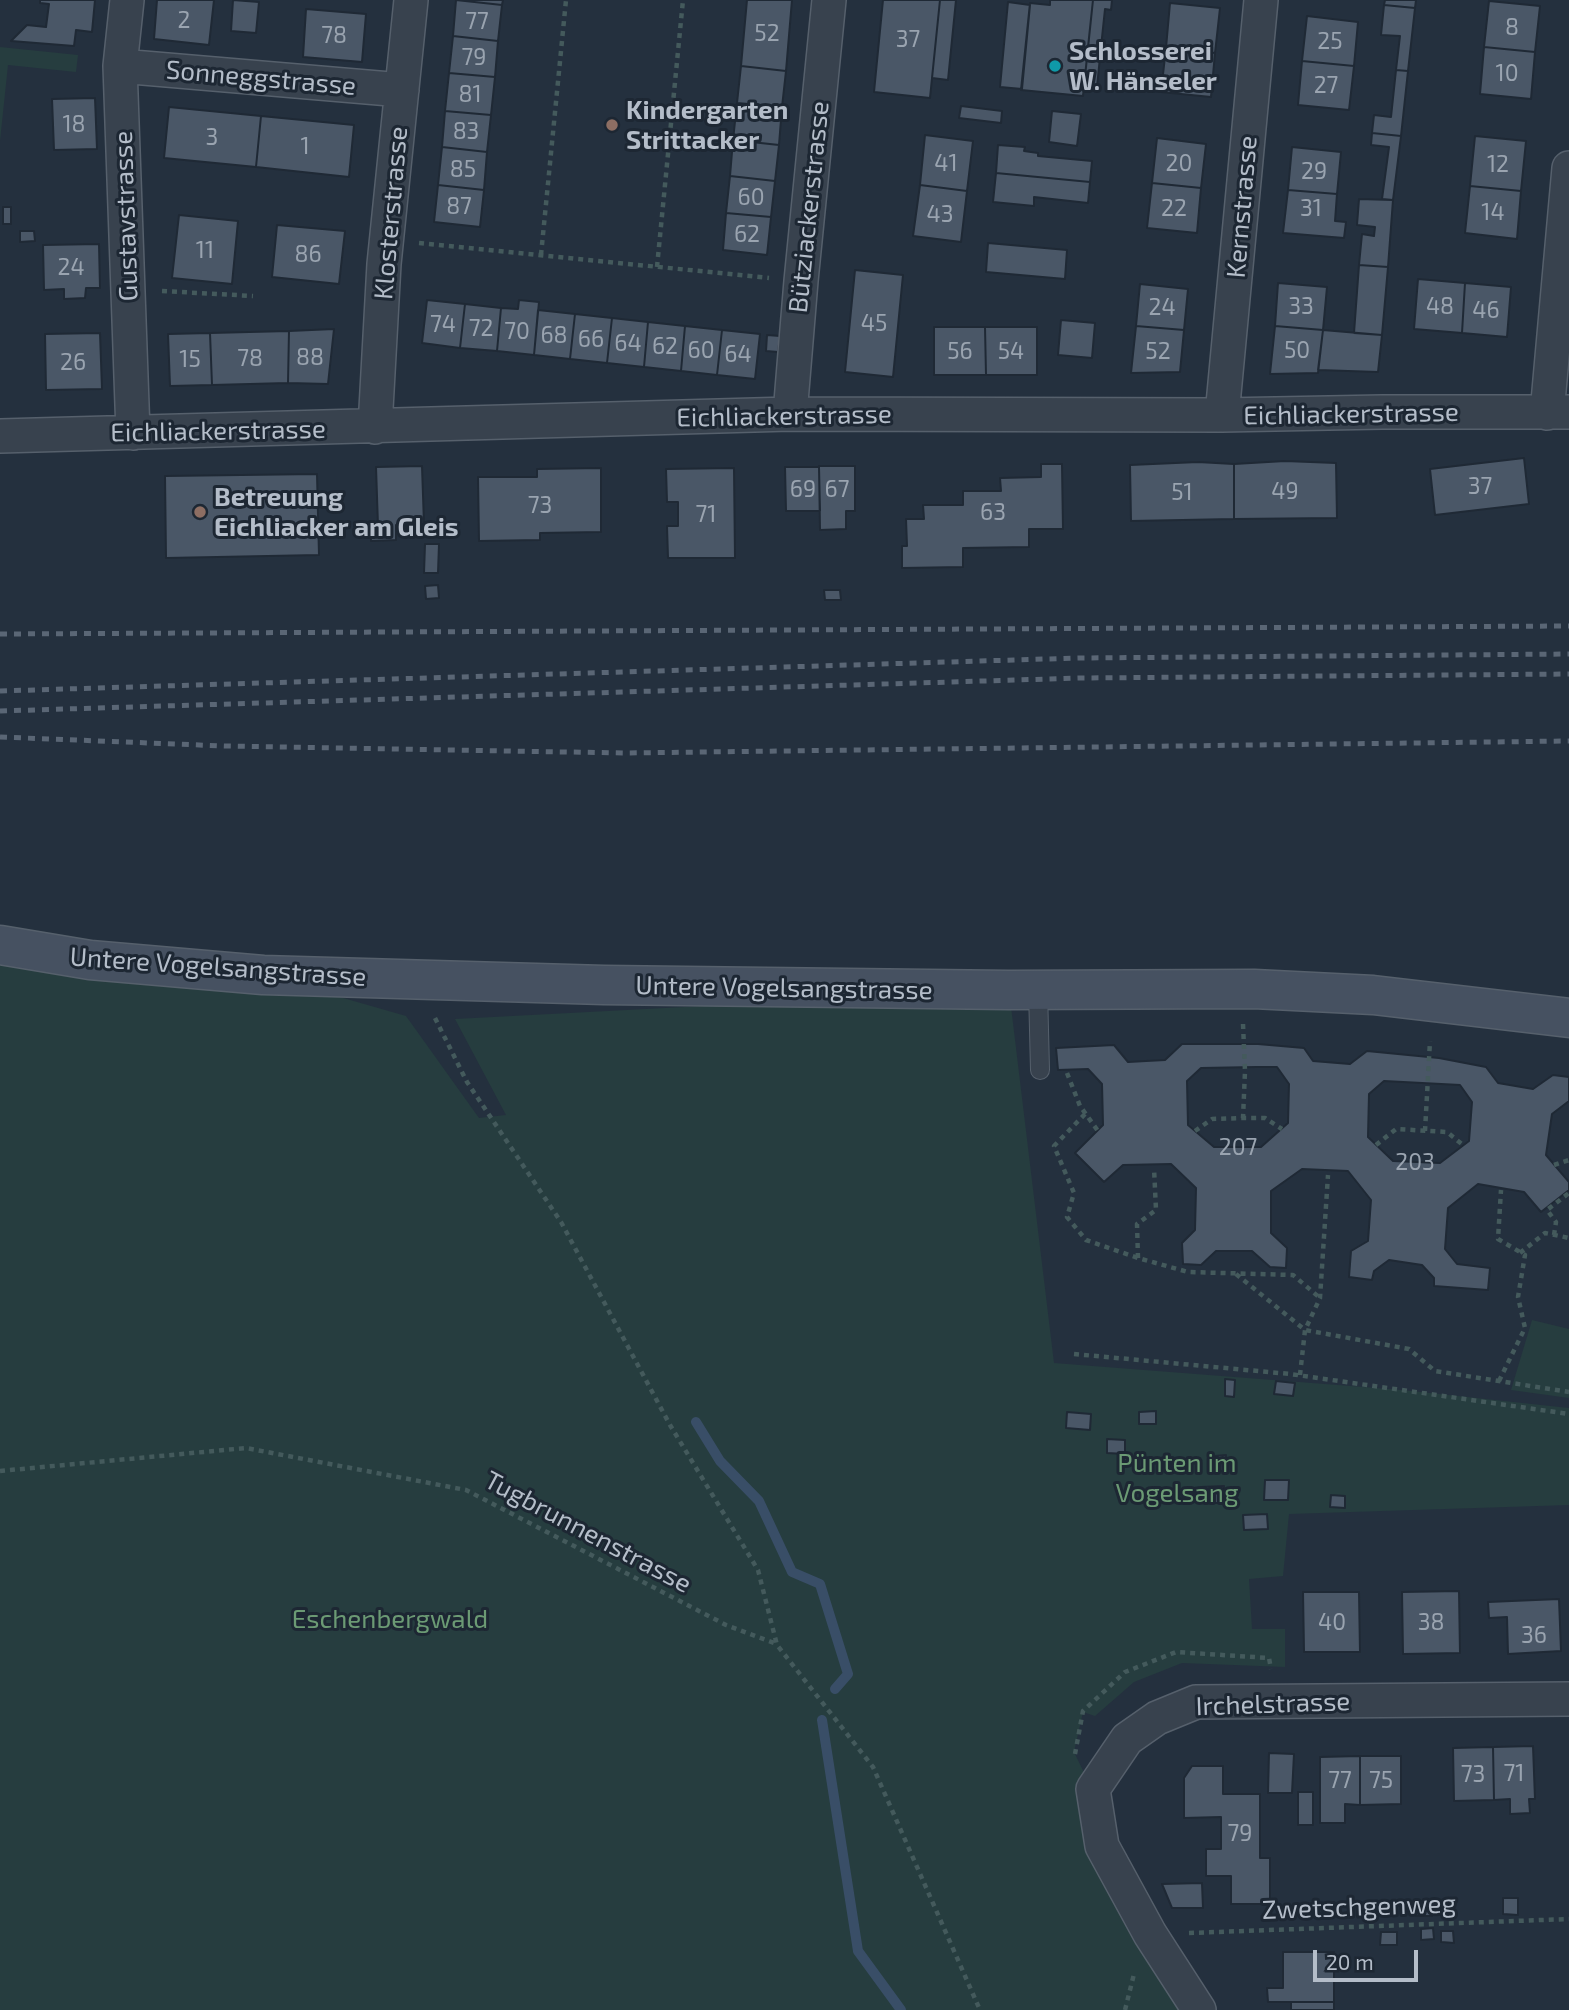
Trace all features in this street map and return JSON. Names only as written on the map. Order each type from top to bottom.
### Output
[{"type":"main road","name":"Untere Vogelsangstrasse","points":[[0,945],[90,960],[263,975],[604,985],[1038,990],[1254,989],[1360,994],[1569,1018]]},
{"type":"street","name":"Gustavstrasse","points":[[127,0],[120,66],[133,433]]},
{"type":"street","name":"Klosterstrasse","points":[[375,427],[387,240],[411,0]]},
{"type":"street","name":"Bütziackerstrasse","points":[[790,414],[829,0]]},
{"type":"street","name":"Kernstrasse","points":[[1222,415],[1261,0]]},
{"type":"street","name":"Sonneggstrasse","points":[[120,66],[402,90]]},
{"type":"street","points":[[1558,413],[1569,168]]},
{"type":"street","name":"Eichliackerstrasse","points":[[0,436],[790,414],[1558,413]]},
{"type":"street","name":"Irchelstrasse","points":[[1199,2010],[1150,1934],[1102,1846],[1093,1789],[1128,1739],[1157,1718],[1196,1702],[1569,1699]]},
{"type":"lane","points":[[1038,990],[1040,1070]]},
{"type":"path","points":[[541,255],[566,0]]},
{"type":"path","points":[[657,267],[683,0]]},
{"type":"path","points":[[387,240],[801,281]]},
{"type":"path","points":[[129,290],[253,296]]},
{"type":"path","points":[[426,980],[431,1010],[467,1082],[561,1222],[670,1424],[758,1570],[777,1645],[873,1767],[980,2010]]},
{"type":"path","points":[[1243,1023],[1243,1118]]},
{"type":"path","points":[[1425,1131],[1430,1041]]},
{"type":"path","points":[[1068,1078],[1085,1114],[1098,1131]]},
{"type":"path","points":[[1085,1114],[1054,1146],[1074,1194],[1067,1217],[1086,1240],[1188,1272],[1293,1275],[1320,1298]]},
{"type":"path","points":[[1195,1130],[1212,1119],[1243,1118],[1265,1118],[1282,1129]]},
{"type":"path","points":[[1376,1145],[1396,1129],[1447,1132],[1463,1145]]},
{"type":"path","points":[[1555,1165],[1569,1160]]},
{"type":"path","points":[[1138,1258],[1137,1224],[1156,1210],[1154,1168]]},
{"type":"path","points":[[1300,1375],[1305,1330],[1320,1298],[1328,1175]]},
{"type":"path","points":[[1499,1381],[1525,1328],[1518,1297],[1525,1255],[1498,1239],[1501,1190]]},
{"type":"path","points":[[1554,1235],[1556,1222],[1547,1210],[1569,1193]]},
{"type":"path","points":[[1520,1253],[1545,1233],[1569,1238]]},
{"type":"path","points":[[1236,1274],[1305,1330],[1409,1349],[1435,1371],[1569,1392]]},
{"type":"path","points":[[1074,1354],[1300,1375],[1569,1414]]},
{"type":"path","name":"Tugbrunnenstrasse","points":[[0,1471],[246,1448],[466,1490],[726,1625],[777,1645]]},
{"type":"path","name":"Zwetschgenweg","points":[[1150,1934],[1569,1919]]},
{"type":"green space","points":[[0,47],[78,55],[76,72],[8,65],[0,141]]},
{"type":"green space","name":"Eschenbergwald","points":[[0,954],[263,975],[406,1016],[479,1118],[506,1115],[455,1019],[1009,990],[1054,1363],[1402,1390],[1569,1408],[1569,1505],[1289,1514],[1283,1576],[1249,1579],[1252,1629],[1285,1629],[1285,1667],[1182,1663],[1134,1682],[1095,1716],[1083,1712],[1074,1752],[1199,2010],[0,2010]]},
{"type":"green space","points":[[1532,1320],[1569,1329],[1569,1398],[1511,1390]]},
{"type":"building","points":[[40,0],[95,0],[92,32],[76,30],[74,46],[11,41],[27,25],[46,27],[49,4],[40,3]]},
{"type":"building","points":[[157,0],[214,0],[209,45],[154,39]]},
{"type":"building","points":[[233,0],[259,2],[256,33],[231,31]]},
{"type":"building","points":[[456,0],[502,5],[498,41],[453,36]]},
{"type":"building","points":[[456,0],[503,0],[502,5]]},
{"type":"building","points":[[747,0],[792,0],[786,71],[741,66]]},
{"type":"building","points":[[883,0],[940,0],[930,98],[874,92]]},
{"type":"building","points":[[940,0],[956,0],[948,80],[932,78]]},
{"type":"building","name":"Schlosserei W. Hänseler","points":[[1050,0],[1093,0],[1083,96],[1021,90],[1030,3],[1050,5]]},
{"type":"building","points":[[1093,0],[1112,0],[1111,10],[1105,9],[1101,47],[1088,47]]},
{"type":"building","points":[[1385,0],[1416,0],[1415,8],[1384,5]]},
{"type":"building","points":[[1489,1],[1540,6],[1535,52],[1484,47]]},
{"type":"building","points":[[1008,2],[1030,5],[1022,89],[1000,87]]},
{"type":"building","points":[[1170,3],[1220,8],[1215,53],[1166,48]]},
{"type":"building","points":[[1384,5],[1415,8],[1408,71],[1396,70],[1400,36],[1381,35]]},
{"type":"building","points":[[306,9],[366,14],[362,62],[303,57]]},
{"type":"building","points":[[1307,16],[1358,22],[1354,66],[1302,61]]},
{"type":"building","points":[[453,36],[498,41],[495,77],[449,73]]},
{"type":"building","points":[[1088,47],[1101,47],[1097,87],[1084,86]]},
{"type":"building","points":[[1484,47],[1535,52],[1531,99],[1480,94]]},
{"type":"building","points":[[1166,48],[1215,53],[1211,97],[1161,92]]},
{"type":"building","points":[[1302,61],[1354,66],[1349,110],[1298,105]]},
{"type":"building","points":[[741,66],[786,71],[782,107],[737,103]]},
{"type":"building","points":[[1396,70],[1408,71],[1401,136],[1372,133],[1374,115],[1391,117]]},
{"type":"building","points":[[449,73],[495,77],[491,115],[445,111]]},
{"type":"building","points":[[95,98],[97,149],[54,150],[52,99]]},
{"type":"building","points":[[737,103],[782,107],[779,145],[733,140]]},
{"type":"building","points":[[961,106],[1002,111],[1001,123],[959,118]]},
{"type":"building","points":[[169,107],[261,116],[256,167],[164,158]]},
{"type":"building","points":[[445,111],[491,115],[487,152],[442,147]]},
{"type":"building","points":[[1052,111],[1081,114],[1077,146],[1049,142]]},
{"type":"building","points":[[261,116],[354,125],[349,177],[256,167]]},
{"type":"building","points":[[1372,133],[1401,136],[1393,200],[1382,199],[1389,147],[1371,145]]},
{"type":"building","points":[[925,135],[973,141],[967,191],[920,185]]},
{"type":"building","points":[[1475,136],[1526,141],[1521,191],[1470,186]]},
{"type":"building","points":[[1157,138],[1206,144],[1201,188],[1152,183]]},
{"type":"building","points":[[733,140],[779,145],[775,181],[730,176]]},
{"type":"building","points":[[998,145],[1025,147],[1024,151],[1038,153],[1038,156],[1092,161],[1090,182],[996,173]]},
{"type":"building","points":[[442,147],[487,152],[484,190],[438,185]]},
{"type":"building","points":[[1292,147],[1341,152],[1337,194],[1288,190]]},
{"type":"building","points":[[996,173],[1090,182],[1088,203],[1034,197],[1034,206],[993,202]]},
{"type":"building","points":[[730,176],[775,181],[771,217],[726,213]]},
{"type":"building","points":[[1152,183],[1201,188],[1197,233],[1147,228]]},
{"type":"building","points":[[438,185],[484,190],[480,227],[434,222]]},
{"type":"building","points":[[920,185],[967,191],[961,242],[913,236]]},
{"type":"building","points":[[1470,186],[1521,191],[1517,239],[1465,233]]},
{"type":"building","points":[[1288,190],[1337,194],[1335,221],[1346,222],[1344,238],[1283,233]]},
{"type":"building","points":[[1359,199],[1393,200],[1388,267],[1359,265],[1362,234],[1374,236],[1375,227],[1357,225]]},
{"type":"building","points":[[3,207],[11,207],[11,224],[3,224]]},
{"type":"building","points":[[726,213],[771,217],[767,255],[723,250]]},
{"type":"building","points":[[179,215],[238,221],[232,284],[172,278]]},
{"type":"building","points":[[277,225],[345,231],[339,284],[272,277]]},
{"type":"building","points":[[20,231],[34,231],[35,241],[20,242]]},
{"type":"building","points":[[988,243],[1067,250],[1065,279],[986,272]]},
{"type":"building","points":[[99,244],[100,288],[86,288],[85,298],[64,299],[64,289],[44,290],[43,245]]},
{"type":"building","points":[[1359,265],[1388,267],[1382,335],[1354,333]]},
{"type":"building","points":[[855,270],[903,275],[893,377],[845,372]]},
{"type":"building","points":[[1418,279],[1465,283],[1462,333],[1414,329]]},
{"type":"building","points":[[1278,283],[1327,287],[1323,330],[1275,326]]},
{"type":"building","points":[[1465,283],[1511,287],[1507,337],[1462,333]]},
{"type":"building","points":[[1140,284],[1188,289],[1184,330],[1136,326]]},
{"type":"building","points":[[427,300],[465,304],[460,348],[422,343]]},
{"type":"building","points":[[519,300],[539,302],[534,355],[497,351],[501,308],[518,309]]},
{"type":"building","points":[[465,304],[501,308],[497,351],[460,348]]},
{"type":"building","points":[[538,310],[575,314],[570,359],[534,355]]},
{"type":"building","points":[[575,314],[612,318],[607,363],[570,359]]},
{"type":"building","points":[[612,318],[648,322],[644,367],[607,363]]},
{"type":"building","points":[[1061,320],[1095,323],[1092,358],[1058,355]]},
{"type":"building","points":[[648,322],[685,326],[681,371],[644,367]]},
{"type":"building","points":[[685,326],[722,330],[717,375],[681,371]]},
{"type":"building","points":[[1136,326],[1184,330],[1180,372],[1131,373]]},
{"type":"building","points":[[1275,326],[1323,330],[1318,373],[1270,374]]},
{"type":"building","points":[[934,327],[985,327],[986,375],[934,375]]},
{"type":"building","points":[[985,327],[1037,327],[1037,375],[986,375]]},
{"type":"building","points":[[334,329],[328,384],[288,383],[289,331]]},
{"type":"building","points":[[722,330],[760,334],[755,379],[717,375]]},
{"type":"building","points":[[1323,330],[1382,335],[1378,372],[1318,370]]},
{"type":"building","points":[[289,331],[288,383],[212,385],[210,333]]},
{"type":"building","points":[[100,333],[102,389],[46,390],[45,334]]},
{"type":"building","points":[[210,333],[212,385],[170,386],[168,334]]},
{"type":"building","points":[[767,335],[780,336],[778,352],[766,351]]},
{"type":"building","points":[[1524,458],[1529,504],[1435,515],[1430,469]]},
{"type":"building","points":[[1285,461],[1336,463],[1337,518],[1234,519],[1234,464]]},
{"type":"building","points":[[1198,462],[1234,464],[1234,519],[1131,521],[1130,465]]},
{"type":"building","points":[[1041,464],[1062,464],[1063,529],[1029,529],[1029,547],[963,548],[963,567],[902,568],[902,546],[907,546],[906,519],[924,519],[923,505],[963,505],[963,491],[1001,491],[1000,478],[1041,477]]},
{"type":"building","points":[[422,466],[424,524],[396,525],[396,540],[371,541],[370,526],[378,526],[376,467]]},
{"type":"building","points":[[819,466],[855,466],[855,511],[846,511],[846,529],[820,530]]},
{"type":"building","points":[[785,467],[819,467],[820,511],[786,511]]},
{"type":"building","points":[[601,468],[601,532],[540,533],[540,540],[479,541],[478,477],[537,477],[537,469]]},
{"type":"building","points":[[734,468],[735,558],[668,558],[667,526],[678,526],[678,502],[667,502],[666,469]]},
{"type":"building","points":[[317,474],[319,555],[166,558],[165,476]]},
{"type":"building","points":[[425,544],[439,544],[438,573],[424,573]]},
{"type":"building","points":[[438,585],[439,598],[426,599],[425,586]]},
{"type":"building","points":[[824,590],[840,590],[841,600],[825,600]]},
{"type":"building","points":[[1182,1044],[1258,1044],[1304,1048],[1313,1061],[1350,1064],[1367,1051],[1439,1058],[1486,1067],[1498,1083],[1533,1089],[1553,1075],[1569,1077],[1569,1101],[1552,1114],[1546,1155],[1569,1182],[1569,1190],[1541,1212],[1524,1192],[1478,1184],[1448,1208],[1445,1249],[1457,1264],[1490,1268],[1488,1290],[1434,1286],[1434,1278],[1422,1265],[1389,1260],[1374,1271],[1372,1280],[1349,1277],[1351,1251],[1368,1241],[1371,1200],[1348,1171],[1302,1169],[1271,1191],[1271,1233],[1287,1248],[1286,1268],[1270,1267],[1252,1251],[1216,1251],[1201,1265],[1183,1264],[1182,1243],[1195,1230],[1196,1188],[1171,1164],[1123,1165],[1104,1182],[1075,1153],[1103,1125],[1102,1084],[1088,1069],[1058,1070],[1056,1048],[1114,1045],[1128,1062],[1165,1060]],"holes":[[[1277,1067],[1289,1084],[1288,1123],[1261,1147],[1214,1147],[1188,1125],[1187,1081],[1201,1068]],[[1384,1081],[1460,1085],[1472,1102],[1469,1141],[1440,1163],[1393,1161],[1368,1137],[1369,1094]]]},
{"type":"building","points":[[1225,1379],[1235,1380],[1234,1397],[1225,1396]]},
{"type":"building","points":[[1276,1381],[1295,1383],[1293,1396],[1274,1394]]},
{"type":"building","points":[[1156,1411],[1156,1424],[1139,1424],[1139,1412]]},
{"type":"building","points":[[1067,1412],[1091,1414],[1090,1430],[1066,1428]]},
{"type":"building","points":[[1107,1439],[1125,1440],[1125,1454],[1107,1453]]},
{"type":"building","points":[[1226,1455],[1227,1471],[1215,1471],[1215,1456]]},
{"type":"building","points":[[1265,1480],[1289,1480],[1288,1500],[1264,1500]]},
{"type":"building","points":[[1224,1486],[1224,1503],[1201,1503],[1201,1487]]},
{"type":"building","points":[[1331,1495],[1345,1496],[1345,1508],[1330,1507]]},
{"type":"building","points":[[1267,1514],[1268,1529],[1244,1530],[1243,1515]]},
{"type":"building","points":[[1459,1591],[1460,1653],[1403,1654],[1402,1592]]},
{"type":"building","points":[[1303,1592],[1359,1592],[1360,1652],[1304,1652]]},
{"type":"building","points":[[1559,1599],[1561,1651],[1508,1654],[1507,1617],[1489,1618],[1488,1602]]},
{"type":"building","points":[[1533,1746],[1535,1799],[1529,1799],[1530,1813],[1510,1814],[1510,1799],[1494,1800],[1493,1747]]},
{"type":"building","points":[[1493,1747],[1494,1800],[1454,1801],[1453,1748]]},
{"type":"building","points":[[1269,1753],[1294,1754],[1292,1793],[1268,1793]]},
{"type":"building","points":[[1360,1756],[1360,1805],[1345,1804],[1345,1823],[1320,1823],[1320,1757]]},
{"type":"building","points":[[1360,1756],[1401,1756],[1401,1804],[1360,1805]]},
{"type":"building","points":[[1192,1766],[1223,1766],[1223,1794],[1260,1794],[1260,1858],[1270,1858],[1270,1904],[1231,1904],[1231,1876],[1206,1876],[1206,1849],[1221,1849],[1221,1817],[1184,1818],[1184,1778]]},
{"type":"building","points":[[1298,1792],[1313,1792],[1313,1825],[1298,1825]]},
{"type":"building","points":[[1202,1883],[1203,1908],[1172,1908],[1162,1884]]},
{"type":"building","points":[[1503,1898],[1518,1898],[1518,1915],[1503,1914]]},
{"type":"building","points":[[1416,1901],[1431,1901],[1432,1916],[1416,1916]]},
{"type":"building","points":[[1433,1928],[1434,1939],[1421,1940],[1421,1929]]},
{"type":"building","points":[[1441,1931],[1453,1931],[1454,1943],[1441,1942]]},
{"type":"building","points":[[1381,1932],[1397,1932],[1397,1945],[1380,1945]]},
{"type":"building","points":[[1283,1952],[1334,1952],[1334,2002],[1268,2002],[1267,1988],[1283,1988]]},
{"type":"building","points":[[1291,2002],[1334,2002],[1334,2010],[1291,2010]]},
{"type":"waterway","points":[[696,1422],[720,1461],[759,1501],[792,1572],[820,1584],[848,1674],[835,1689]]},
{"type":"waterway","points":[[822,1720],[858,1951],[901,2010]]},
{"type":"railway","points":[[0,634],[1569,626]]},
{"type":"railway","points":[[0,691],[1079,658],[1569,654]]},
{"type":"railway","points":[[0,711],[1081,678],[1569,674]]},
{"type":"railway","points":[[0,737],[224,746],[624,753],[1569,741]]},
{"type":"place","name":"Schlosserei W. Hänseler","points":[[1055,66]]},
{"type":"place","name":"Kindergarten Strittacker","points":[[612,125]]},
{"type":"place","name":"Betreuung Eichliacker am Gleis","points":[[200,512]]},
{"type":"park label","name":"Pünten im Vogelsang","points":[[1177,1478]]}]
